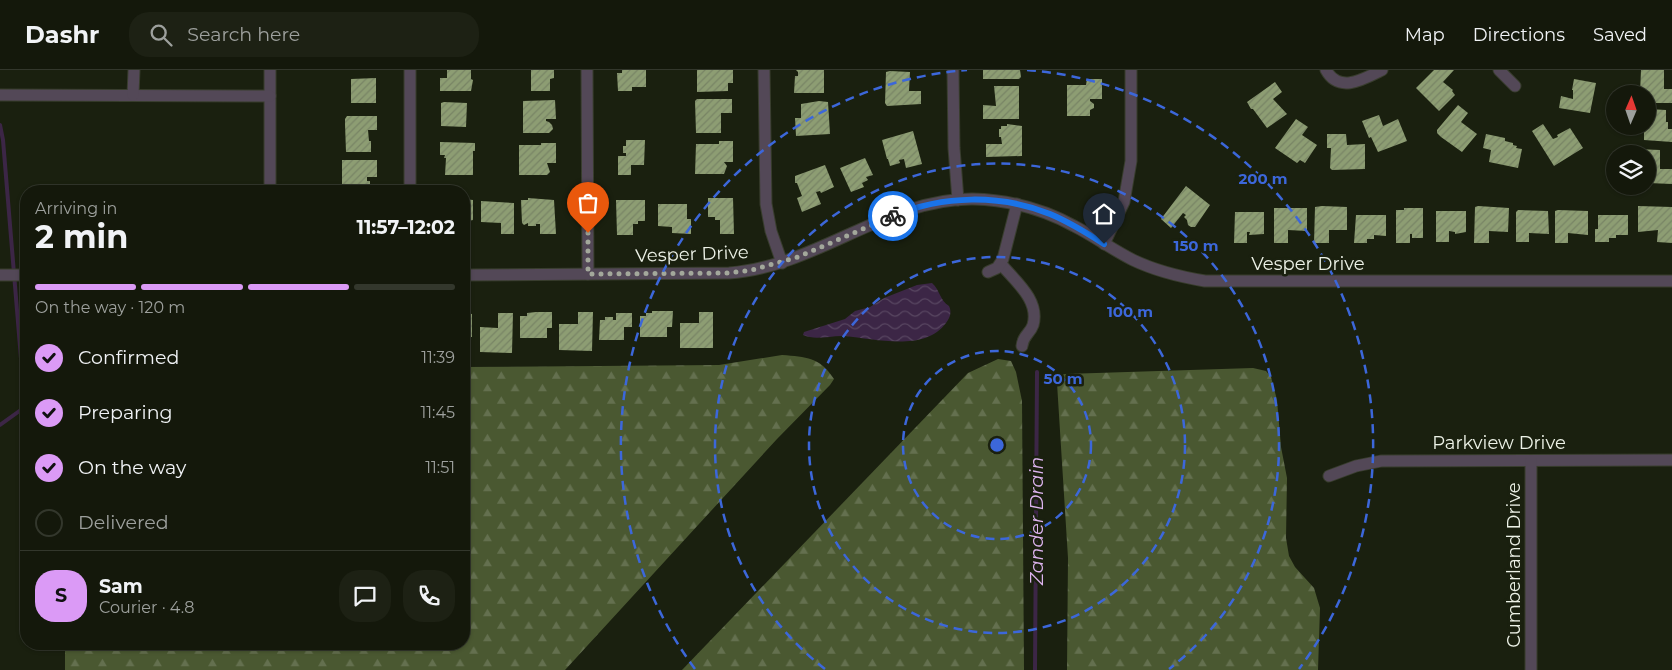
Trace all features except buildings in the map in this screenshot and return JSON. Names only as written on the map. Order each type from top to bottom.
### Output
[{"type":"street","points":[[134,70],[134,95]]},
{"type":"street","points":[[270,70],[270,185]]},
{"type":"street","points":[[410,70],[410,185]]},
{"type":"street","points":[[587,70],[588,274]]},
{"type":"street","points":[[764,70],[766,204],[771,231],[782,263]]},
{"type":"street","points":[[953,70],[954,148],[958,200]]},
{"type":"street","points":[[1104,244],[1124,202],[1131,162],[1131,70]]},
{"type":"street","points":[[1326,70],[1334,80],[1348,84],[1382,70]]},
{"type":"street","points":[[1499,70],[1515,86]]},
{"type":"street","points":[[0,95],[270,96]]},
{"type":"street","name":"Vesper Drive","points":[[470,275],[729,273],[759,269],[782,263],[813,251],[900,213],[931,204],[958,200],[988,200],[1016,204],[1062,219],[1104,244],[1150,267],[1185,278],[1206,281],[1672,281]]},
{"type":"street","points":[[988,272],[1001,264],[1016,204]]},
{"type":"street","points":[[1001,264],[1028,295],[1034,312],[1031,330],[1023,338],[1022,346]]},
{"type":"street","points":[[0,274],[20,274]]},
{"type":"street","name":"Parkview Drive","points":[[1329,476],[1356,466],[1381,461],[1672,460]]},
{"type":"street","name":"Cumberland Drive","points":[[1531,461],[1531,670]]},
{"type":"green space","points":[[782,355],[798,356],[818,362],[834,379],[565,670],[65,670],[65,650],[470,650],[470,367],[719,365]]},
{"type":"green space","points":[[998,359],[1011,361],[1016,372],[1022,401],[1024,670],[682,670],[968,373]]},
{"type":"green space","points":[[1253,368],[1266,371],[1271,377],[1277,400],[1281,447],[1287,478],[1286,538],[1289,556],[1295,567],[1314,588],[1320,608],[1318,670],[1067,670],[1068,558],[1058,376],[1065,374]]},
{"type":"water","points":[[932,283],[949,306],[950,313],[946,323],[937,332],[926,338],[913,341],[885,341],[845,336],[813,338],[803,335],[804,332],[845,319],[855,311],[870,307],[884,298],[917,285]]},
{"type":"waterway","points":[[0,125],[3,140],[20,346]]},
{"type":"waterway","name":"Zander Drain","points":[[1035,670],[1037,372]]},
{"type":"waterway","points":[[0,425],[20,411]]},
{"type":"way so far","points":[[588,233],[588,274],[729,273],[766,268],[782,263],[893,216]]},
{"type":"route","points":[[893,216],[916,207],[943,202],[971,199],[1001,201],[1062,219],[1104,244]]}]
